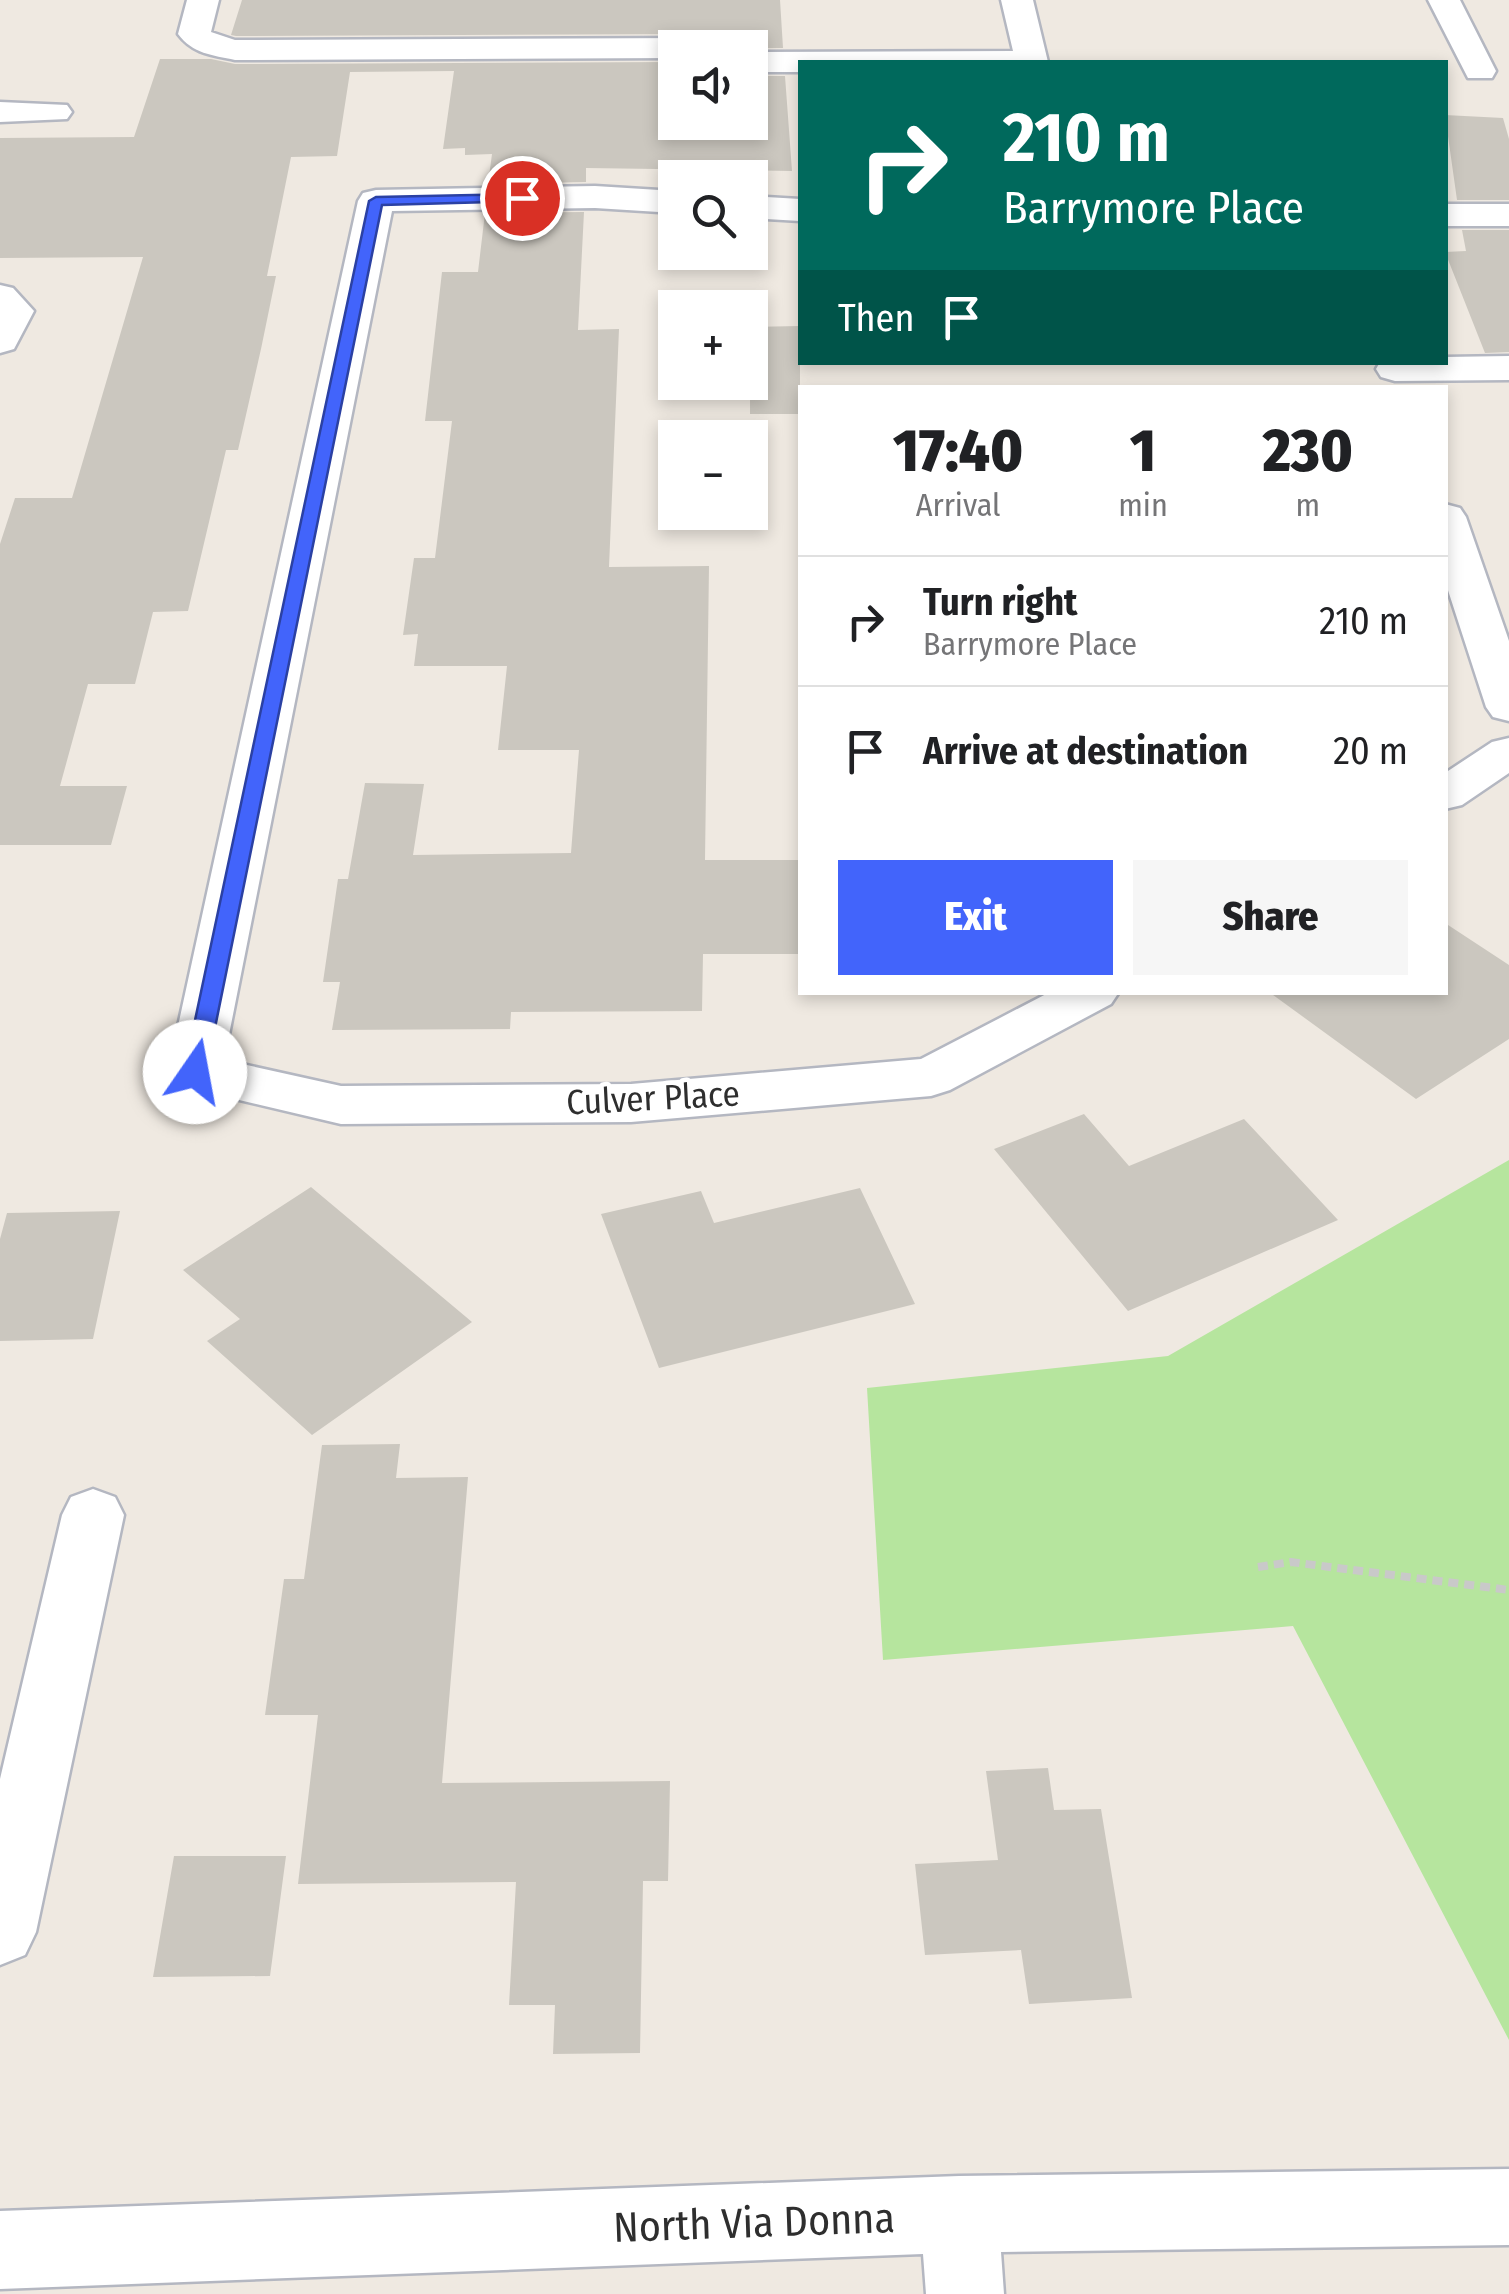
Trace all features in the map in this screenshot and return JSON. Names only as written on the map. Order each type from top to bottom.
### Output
[{"type":"street","points":[[203,0],[194,34],[206,44],[235,50],[658,48]]},
{"type":"street","points":[[1017,0],[1032,60]]},
{"type":"street","points":[[1444,0],[1494,71]]},
{"type":"street","points":[[768,62],[798,62]]},
{"type":"street","points":[[1448,71],[1494,71]]},
{"type":"street","points":[[0,112],[55,112]]},
{"type":"street","name":"Culver Place","points":[[658,201],[594,196],[376,201],[195,1072],[341,1105],[631,1103],[930,1077],[1087,995]]},
{"type":"street","points":[[768,208],[798,210]]},
{"type":"street","points":[[1448,215],[1509,215]]},
{"type":"street","points":[[0,296],[14,311],[0,341]]},
{"type":"street","points":[[1396,373],[1509,368]]},
{"type":"street","points":[[1448,400],[1509,400]]},
{"type":"street","points":[[1448,525],[1509,706]]},
{"type":"street","points":[[1448,792],[1509,752]]},
{"type":"street","points":[[0,1932],[93,1516]]},
{"type":"street","name":"North Via Donna","points":[[0,2250],[959,2214],[1509,2207]]},
{"type":"street","points":[[959,2214],[966,2294]]},
{"type":"path","points":[[1258,1567],[1291,1562],[1509,1590]]},
{"type":"green space","points":[[1509,1160],[1509,2040],[1293,1626],[883,1660],[867,1388],[1168,1356]]},
{"type":"building","points":[[242,0],[780,0],[783,48],[768,48],[768,30],[658,30],[658,34],[231,35]]},
{"type":"building","points":[[160,59],[211,59],[235,64],[658,62],[658,140],[768,140],[768,76],[785,76],[792,171],[768,171],[768,160],[658,160],[658,169],[586,168],[586,182],[488,184],[492,154],[465,155],[465,148],[443,149],[454,71],[350,72],[337,156],[291,157],[267,276],[276,276],[261,349],[238,450],[226,450],[188,611],[153,612],[135,684],[88,684],[60,786],[127,786],[111,845],[0,845],[0,544],[15,498],[72,498],[143,257],[0,258],[0,138],[134,137]]},
{"type":"building","points":[[1448,115],[1503,118],[1509,139],[1509,200],[1457,200]]},
{"type":"building","points":[[584,212],[578,330],[619,329],[609,567],[709,566],[705,860],[798,860],[798,954],[703,954],[702,1011],[511,1012],[510,1029],[332,1030],[340,982],[323,982],[338,879],[348,879],[365,783],[424,784],[413,855],[571,853],[579,750],[498,750],[507,666],[414,666],[418,634],[403,635],[414,558],[435,558],[452,421],[425,421],[442,272],[478,272],[485,213]]},
{"type":"building","points":[[1462,230],[1509,230],[1509,352],[1485,353],[1448,260],[1448,252],[1466,251]]},
{"type":"building","points":[[798,326],[798,414],[750,414],[750,400],[768,400],[768,327]]},
{"type":"building","points":[[1448,925],[1509,965],[1509,1039],[1416,1099],[1273,995],[1448,995]]},
{"type":"building","points":[[1084,1114],[1129,1166],[1244,1119],[1338,1220],[1128,1311],[994,1149]]},
{"type":"building","points":[[311,1187],[472,1322],[312,1435],[207,1341],[240,1319],[183,1270]]},
{"type":"building","points":[[860,1188],[915,1304],[659,1368],[601,1214],[701,1191],[714,1223]]},
{"type":"building","points":[[120,1211],[93,1339],[0,1341],[0,1239],[7,1213]]},
{"type":"building","points":[[400,1444],[396,1478],[468,1477],[442,1783],[670,1781],[668,1881],[643,1881],[640,2053],[553,2054],[555,2005],[509,2005],[516,1882],[298,1884],[318,1715],[265,1715],[284,1579],[304,1579],[322,1445]]},
{"type":"building","points":[[1048,1768],[1054,1810],[1101,1809],[1132,1998],[1029,2004],[1021,1950],[925,1955],[915,1864],[998,1860],[986,1771]]},
{"type":"building","points":[[174,1856],[286,1856],[270,1976],[153,1977]]},
{"type":"route","points":[[195,1072],[376,201],[522,198]]}]
